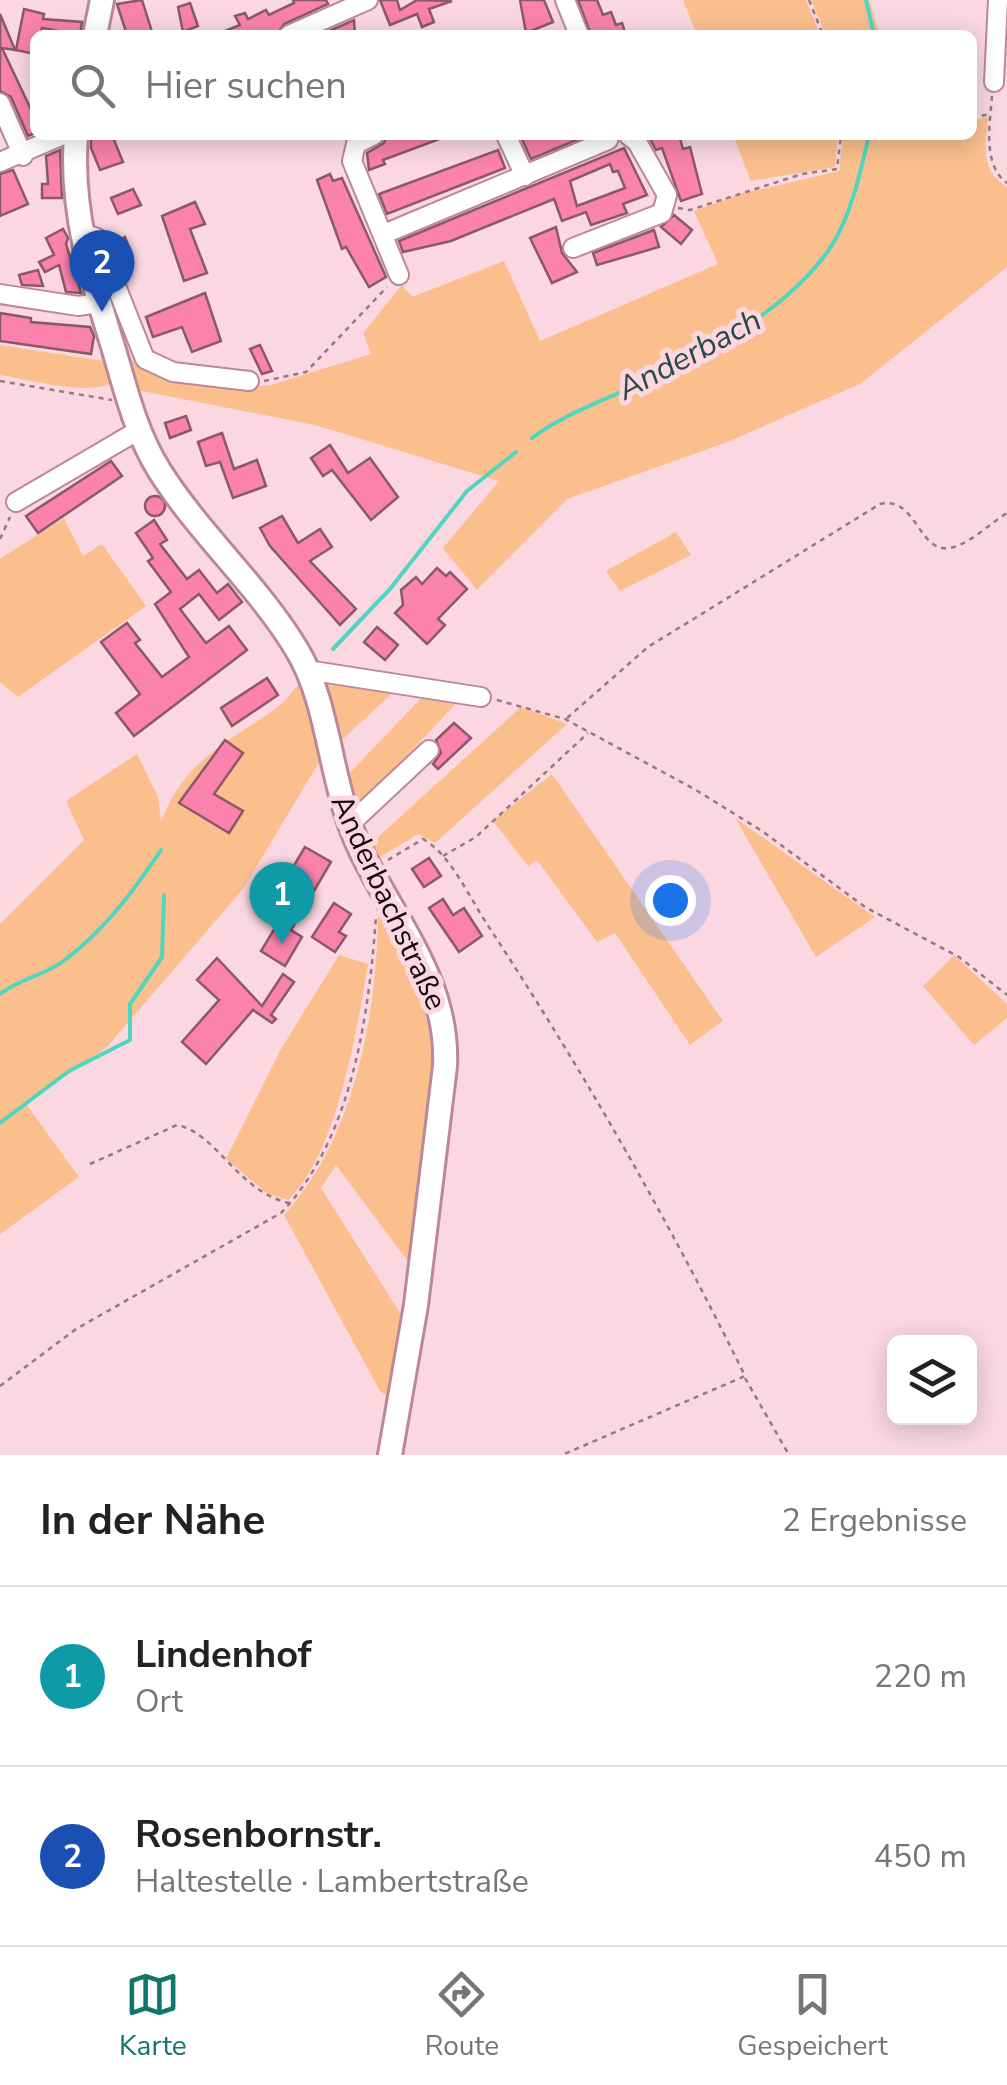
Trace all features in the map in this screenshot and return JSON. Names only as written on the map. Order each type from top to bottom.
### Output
[{"type":"main road","points":[[96,30],[102,0]]},
{"type":"main road","name":"Anderbachstraße","points":[[76,140],[80,232],[128,403],[160,472],[284,630],[308,670],[348,825],[431,978],[446,1033],[416,1305],[390,1455]]},
{"type":"street","points":[[300,30],[368,0]]},
{"type":"street","points":[[565,0],[577,30]]},
{"type":"street","points":[[994,82],[998,0]]},
{"type":"street","points":[[0,104],[23,156]]},
{"type":"street","points":[[0,162],[23,156],[53,140]]},
{"type":"street","points":[[364,140],[356,144],[352,161],[399,275]]},
{"type":"street","points":[[508,140],[524,176]]},
{"type":"street","points":[[384,234],[608,140]]},
{"type":"street","points":[[574,249],[662,212],[667,205],[667,195],[634,140]]},
{"type":"street","points":[[80,232],[97,238],[145,359],[173,372],[249,381]]},
{"type":"street","points":[[0,294],[78,306],[100,303]]},
{"type":"street","points":[[16,502],[140,430]]},
{"type":"street","points":[[308,670],[481,696]]},
{"type":"street","points":[[348,825],[429,750]]},
{"type":"path","points":[[809,0],[821,30]]},
{"type":"path","points":[[994,82],[990,153],[999,178],[1007,184]]},
{"type":"path","points":[[977,117],[991,114]]},
{"type":"path","points":[[667,205],[690,210],[771,183],[838,169],[840,140]]},
{"type":"path","points":[[249,381],[274,382],[306,372],[399,275]]},
{"type":"path","points":[[0,381],[128,403]]},
{"type":"path","points":[[0,539],[16,502]]},
{"type":"path","points":[[565,719],[648,647],[880,504],[897,503],[910,513],[932,544],[942,548],[963,543],[1007,513]]},
{"type":"path","points":[[481,696],[565,719],[736,814],[866,907],[959,957],[1007,995]]},
{"type":"path","points":[[443,856],[476,837],[589,732]]},
{"type":"path","points":[[380,866],[423,839],[443,856],[521,976],[643,1182],[788,1455]]},
{"type":"path","points":[[0,1386],[76,1330],[290,1204],[304,1189],[321,1156],[352,1071],[382,892]]},
{"type":"path","points":[[90,1164],[177,1125],[195,1132],[265,1198],[290,1204]]},
{"type":"path","points":[[562,1455],[744,1376]]},
{"type":"shaded area","points":[[683,0],[806,0],[818,30],[695,30]]},
{"type":"shaded area","points":[[811,0],[869,0],[878,30],[824,30]]},
{"type":"shaded area","points":[[988,117],[988,165],[1007,187],[1007,267],[860,384],[725,443],[567,499],[477,590],[443,548],[499,481],[315,425],[132,389],[123,361],[140,360],[250,387],[271,385],[371,354],[363,333],[402,285],[412,297],[504,261],[540,341],[718,264],[694,211],[740,194],[839,171],[842,140],[977,140],[977,119]]},
{"type":"shaded area","points":[[735,140],[838,140],[835,167],[751,181]]},
{"type":"shaded area","points":[[0,345],[110,362],[114,381],[104,386],[76,388],[0,375]]},
{"type":"shaded area","points":[[64,518],[83,556],[102,544],[146,606],[18,697],[0,682],[0,559]]},
{"type":"shaded area","points":[[676,532],[691,555],[620,591],[606,571]]},
{"type":"shaded area","points":[[323,673],[398,688],[333,748]]},
{"type":"shaded area","points":[[306,676],[315,704],[321,759],[243,889],[107,1047],[26,1104],[79,1177],[0,1234],[0,924],[84,840],[66,801],[137,754],[158,797],[161,822],[170,801],[194,769],[278,706]]},
{"type":"shaded area","points":[[427,692],[463,696],[351,815],[340,783]]},
{"type":"shaded area","points":[[521,707],[567,724],[435,843],[418,834],[372,862],[365,849]]},
{"type":"shaded area","points":[[552,774],[723,1021],[690,1045],[615,933],[597,942],[537,860],[528,866],[493,821]]},
{"type":"shaded area","points":[[735,818],[875,917],[816,957]]},
{"type":"shaded area","points":[[385,905],[442,1037],[415,1271],[336,1165],[321,1188],[407,1324],[384,1455],[376,1455],[390,1398],[380,1391],[284,1215],[309,1183],[345,1110],[367,1029],[378,907]]},
{"type":"shaded area","points":[[339,955],[368,964],[358,1022],[332,1123],[320,1153],[288,1200],[268,1194],[226,1159],[281,1049]]},
{"type":"shaded area","points":[[954,955],[1007,1004],[1007,1018],[974,1045],[923,986]]},
{"type":"building","points":[[142,0],[151,30],[125,30],[117,4]]},
{"type":"building","points":[[293,0],[326,0],[328,4],[284,24],[280,30],[228,30],[240,25],[235,16],[245,13],[248,19],[266,10],[269,15],[294,3]]},
{"type":"building","points":[[380,0],[397,0],[400,10],[417,0],[452,1],[429,9],[434,22],[422,27],[417,14],[390,25]]},
{"type":"building","points":[[520,0],[544,0],[553,22],[525,30]]},
{"type":"building","points":[[578,0],[597,0],[603,15],[611,12],[616,25],[622,23],[624,30],[589,30]]},
{"type":"building","points":[[190,3],[198,26],[183,30],[178,7]]},
{"type":"building","points":[[24,9],[44,14],[43,19],[82,22],[81,30],[30,30],[30,53],[16,50]]},
{"type":"building","points":[[0,14],[15,50],[2,48],[30,107],[30,135],[11,97],[0,91]]},
{"type":"building","points":[[354,20],[355,30],[331,30]]},
{"type":"building","points":[[91,140],[114,140],[123,162],[100,170]]},
{"type":"building","points":[[437,140],[383,160],[385,164],[369,170],[367,153],[384,143]]},
{"type":"building","points":[[522,140],[576,140],[531,159]]},
{"type":"building","points":[[651,140],[680,140],[683,149],[690,147],[702,194],[681,201],[662,148],[656,150]]},
{"type":"building","points":[[624,148],[647,195],[623,204],[627,213],[591,225],[586,212],[562,221],[554,199],[451,241],[403,252],[399,241]],"holes":[[[610,164],[613,172],[618,171],[625,188],[577,206],[570,181]]]},
{"type":"building","points":[[60,150],[62,198],[42,198],[42,184],[48,184],[46,156]]},
{"type":"building","points":[[498,150],[505,168],[387,214],[379,194]]},
{"type":"building","points":[[13,170],[28,204],[0,216],[0,174]]},
{"type":"building","points":[[330,174],[333,181],[342,178],[386,277],[369,287],[346,247],[342,249],[317,180]]},
{"type":"building","points":[[133,189],[141,205],[118,214],[111,198]]},
{"type":"building","points":[[195,202],[205,224],[190,229],[207,273],[184,281],[162,216]]},
{"type":"building","points":[[674,215],[692,230],[681,244],[661,227]]},
{"type":"building","points":[[556,227],[562,253],[577,272],[552,283],[530,238]]},
{"type":"building","points":[[63,229],[81,293],[66,292],[59,265],[45,272],[39,262],[54,255],[46,238]]},
{"type":"building","points":[[654,230],[659,247],[597,265],[593,253]]},
{"type":"building","points":[[125,237],[131,253],[118,258],[112,243]]},
{"type":"building","points":[[38,270],[43,286],[22,285],[19,275]]},
{"type":"building","points":[[205,293],[221,341],[192,352],[182,327],[153,337],[146,317]]},
{"type":"building","points":[[0,313],[31,318],[31,322],[90,327],[94,336],[91,354],[0,341]]},
{"type":"building","points":[[260,345],[272,371],[262,374],[250,349]]},
{"type":"building","points":[[186,416],[191,430],[170,438],[165,423]]},
{"type":"building","points":[[222,433],[234,469],[257,460],[266,486],[233,498],[220,462],[206,466],[198,442]]},
{"type":"building","points":[[330,445],[348,473],[370,458],[398,497],[371,520],[332,470],[323,476],[311,458]]},
{"type":"building","points":[[111,461],[122,476],[38,533],[26,516]]},
{"type":"building","points":[[155,496],[165,506],[155,516],[145,506]]},
{"type":"building","points":[[282,516],[298,543],[320,529],[332,547],[310,561],[356,609],[340,625],[270,546],[260,528]]},
{"type":"building","points":[[154,520],[167,540],[160,544],[187,579],[199,570],[217,593],[228,584],[242,602],[219,620],[199,594],[180,609],[206,643],[229,626],[247,650],[134,736],[116,713],[140,694],[101,642],[127,623],[140,640],[135,643],[162,677],[189,657],[155,604],[171,592],[148,561],[153,558],[136,533]]},
{"type":"building","points":[[437,568],[446,576],[450,572],[467,589],[438,619],[445,625],[427,644],[395,613],[403,605],[401,590],[416,577],[422,584]]},
{"type":"building","points":[[377,627],[398,645],[385,660],[364,642]]},
{"type":"building","points":[[267,678],[278,695],[232,726],[221,708]]},
{"type":"building","points":[[454,723],[471,738],[438,769],[433,764],[441,753],[436,740]]},
{"type":"building","points":[[225,740],[243,753],[214,794],[243,811],[229,833],[179,803]]},
{"type":"building","points":[[305,847],[331,862],[291,930],[302,937],[285,966],[261,951],[286,910],[272,902]]},
{"type":"building","points":[[429,858],[441,876],[424,887],[412,869]]},
{"type":"building","points":[[443,899],[453,915],[464,908],[482,936],[459,952],[429,908]]},
{"type":"building","points":[[334,903],[351,914],[339,932],[346,936],[335,952],[312,937]]},
{"type":"building","points":[[217,958],[262,1006],[283,974],[294,982],[271,1015],[276,1019],[272,1023],[253,1010],[206,1064],[182,1042],[219,1000],[197,980]]},
{"type":"waterway","name":"Anderbach","points":[[866,0],[873,30]]},
{"type":"waterway","name":"Anderbach","points":[[532,438],[568,416],[714,346],[789,294],[836,239],[854,195],[868,140]]},
{"type":"waterway","name":"Anderbach","points":[[333,649],[390,589],[467,491],[516,452]]},
{"type":"waterway","points":[[0,994],[55,967],[91,938],[161,850]]},
{"type":"waterway","name":"Anderbach","points":[[0,1123],[69,1071],[130,1040],[130,1004],[162,957],[164,895]]},
{"type":"place","name":"Rosenbornstr.","points":[[102,312]]},
{"type":"place","name":"Lindenhof","points":[[282,944]]}]
